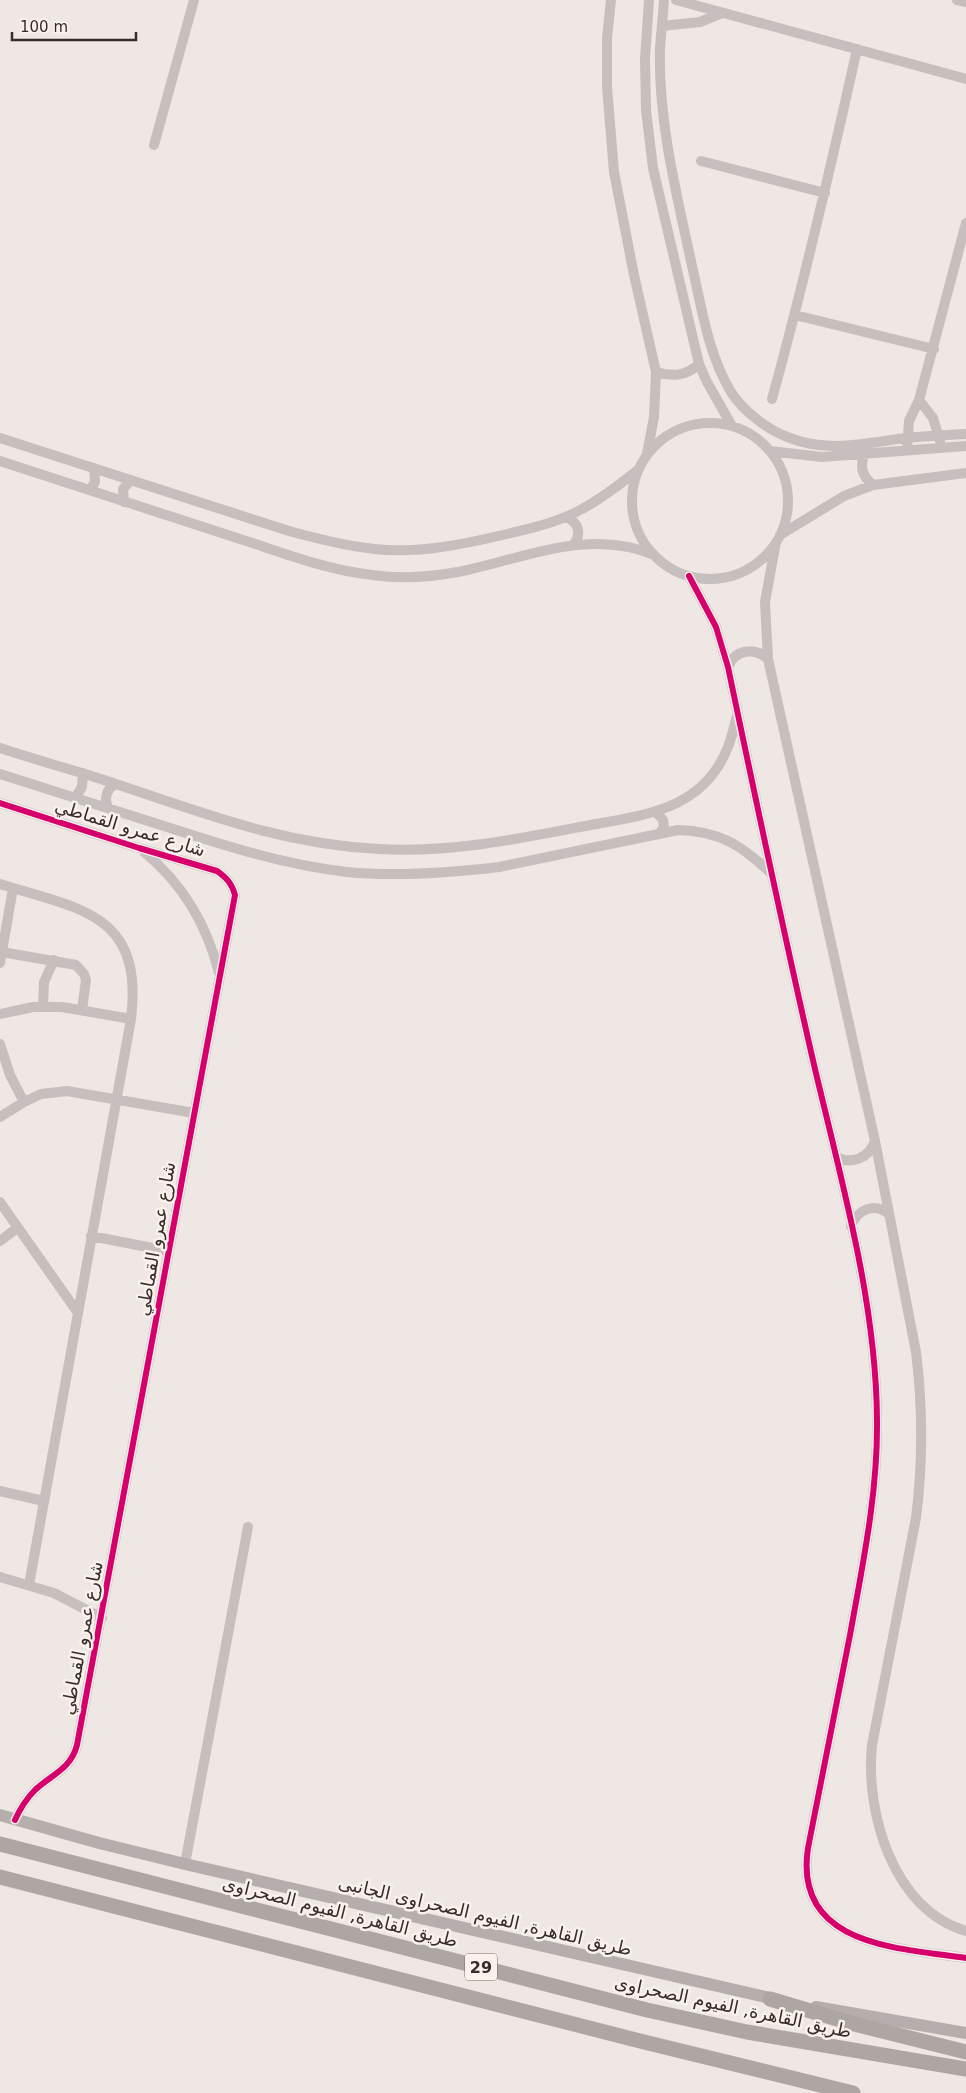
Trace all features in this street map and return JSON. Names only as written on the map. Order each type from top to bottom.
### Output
[{"type":"highway","name":"طريق القاهرة, الفيوم الصحراوى","points":[[0,1844],[648,2010],[765,2035],[966,2069]]},
{"type":"highway","name":"29","points":[[0,1877],[640,2041],[852,2093]]},
{"type":"highway","points":[[770,1999],[854,2024],[966,2052]]},
{"type":"main road","name":"طريق القاهرة, الفيوم الصحراوى الجانبى","points":[[0,1815],[185,1864],[770,1999],[966,2033]]},
{"type":"street","points":[[154,145],[194,0]]},
{"type":"street","points":[[611,0],[607,38],[607,87],[614,172],[634,276],[656,372],[654,418],[647,454]]},
{"type":"street","points":[[649,0],[645,59],[646,110],[653,168],[699,364],[732,426]]},
{"type":"street","points":[[664,0],[660,49],[665,130],[706,331],[720,371],[732,394],[752,415],[767,427],[806,444],[856,446],[907,438],[966,434]]},
{"type":"street","points":[[676,0],[966,79]]},
{"type":"street","points":[[957,0],[966,2]]},
{"type":"street","points":[[662,26],[700,22],[722,13]]},
{"type":"street","points":[[772,399],[825,193],[857,49]]},
{"type":"street","points":[[702,160],[825,193]]},
{"type":"street","points":[[907,450],[909,421],[919,400],[934,349],[966,223]]},
{"type":"street","points":[[795,315],[934,349]]},
{"type":"street","points":[[656,372],[668,376],[678,375],[692,370],[699,364]]},
{"type":"street","points":[[919,400],[934,418],[941,446]]},
{"type":"street","points":[[775,547],[755,565],[734,575],[712,579],[689,576],[670,568],[654,555],[637,530],[632,500],[638,470],[647,454],[664,437],[685,427],[708,422],[732,426],[753,436],[770,451],[784,477],[788,506],[775,547],[765,602],[768,659],[875,1141],[916,1352],[921,1402],[922,1452],[916,1518],[872,1745],[870,1782],[876,1818],[882,1836],[909,1890],[933,1915],[966,1931]]},
{"type":"street","points":[[0,438],[290,531],[334,543],[376,550],[435,548],[534,527],[566,517],[595,502],[638,470]]},
{"type":"street","points":[[770,451],[822,457],[864,455],[941,446],[966,446]]},
{"type":"street","points":[[864,455],[862,463],[864,475],[873,485]]},
{"type":"street","points":[[0,461],[311,561],[373,575],[432,576],[573,546],[602,543],[617,544],[654,555]]},
{"type":"street","points":[[90,490],[96,482],[94,468]]},
{"type":"street","points":[[780,535],[844,496],[873,485],[961,473],[966,481]]},
{"type":"street","points":[[124,502],[123,490],[131,480]]},
{"type":"street","points":[[566,517],[576,524],[579,531],[573,546]]},
{"type":"street","points":[[689,576],[716,627],[728,667],[772,874],[851,1226],[868,1315],[876,1382],[878,1420],[876,1479],[862,1572],[808,1848],[807,1875],[811,1893],[820,1909],[834,1923],[850,1934],[878,1945],[966,1958]]},
{"type":"street","points":[[728,667],[733,658],[745,651],[760,653],[768,659]]},
{"type":"street","points":[[0,748],[83,773],[254,830],[304,841],[380,850],[434,850],[487,844],[656,812],[687,798],[712,776],[728,746],[738,713]]},
{"type":"street","points":[[75,798],[82,787],[83,773]]},
{"type":"street","points":[[0,774],[230,847],[316,868],[373,874],[425,874],[499,867],[678,830],[713,834],[729,840],[744,849],[772,874]]},
{"type":"street","points":[[108,808],[107,792],[116,784]]},
{"type":"street","name":"شارع عمرو القماطي","points":[[0,803],[217,871],[226,877],[232,885],[235,895],[102,1618],[74,1756],[67,1766],[34,1791],[23,1805],[15,1820]]},
{"type":"street","points":[[656,812],[662,817],[664,823],[660,833]]},
{"type":"street","name":"شارع عمرو القماطي","points":[[139,848],[167,873],[190,902],[208,938],[220,976]]},
{"type":"street","points":[[0,884],[86,911],[100,920],[112,931],[121,944],[128,961],[132,980],[133,1000],[117,1099],[29,1585]]},
{"type":"street","points":[[13,888],[1,957],[54,960],[76,964],[84,974],[85,987],[82,1010]]},
{"type":"street","points":[[42,1006],[44,982],[54,960]]},
{"type":"street","points":[[0,1014],[42,1006],[82,1010],[131,1019]]},
{"type":"street","points":[[0,1044],[10,1075],[24,1102]]},
{"type":"street","points":[[0,1117],[41,1094],[67,1091],[194,1113]]},
{"type":"street","points":[[836,1157],[846,1161],[862,1158],[870,1151],[875,1141]]},
{"type":"street","points":[[0,1202],[78,1313]]},
{"type":"street","points":[[851,1226],[856,1216],[864,1210],[875,1208],[889,1214]]},
{"type":"street","points":[[0,1241],[17,1228]]},
{"type":"street","points":[[91,1236],[168,1251]]},
{"type":"street","points":[[0,1491],[44,1501]]},
{"type":"street","points":[[185,1864],[248,1527]]},
{"type":"street","name":"شارع عمرو القماطي","points":[[0,1577],[29,1585],[66,1599],[102,1618]]},
{"type":"cycle path","points":[[689,576],[716,627],[728,667],[792,968],[856,1243],[871,1331],[875,1375],[877,1446],[869,1527],[808,1848],[808,1880],[817,1905],[833,1923],[856,1936],[882,1945],[966,1958]]},
{"type":"cycle path","points":[[0,803],[217,871],[229,882],[235,895],[77,1745],[70,1760],[60,1771],[32,1793],[15,1820]]}]
